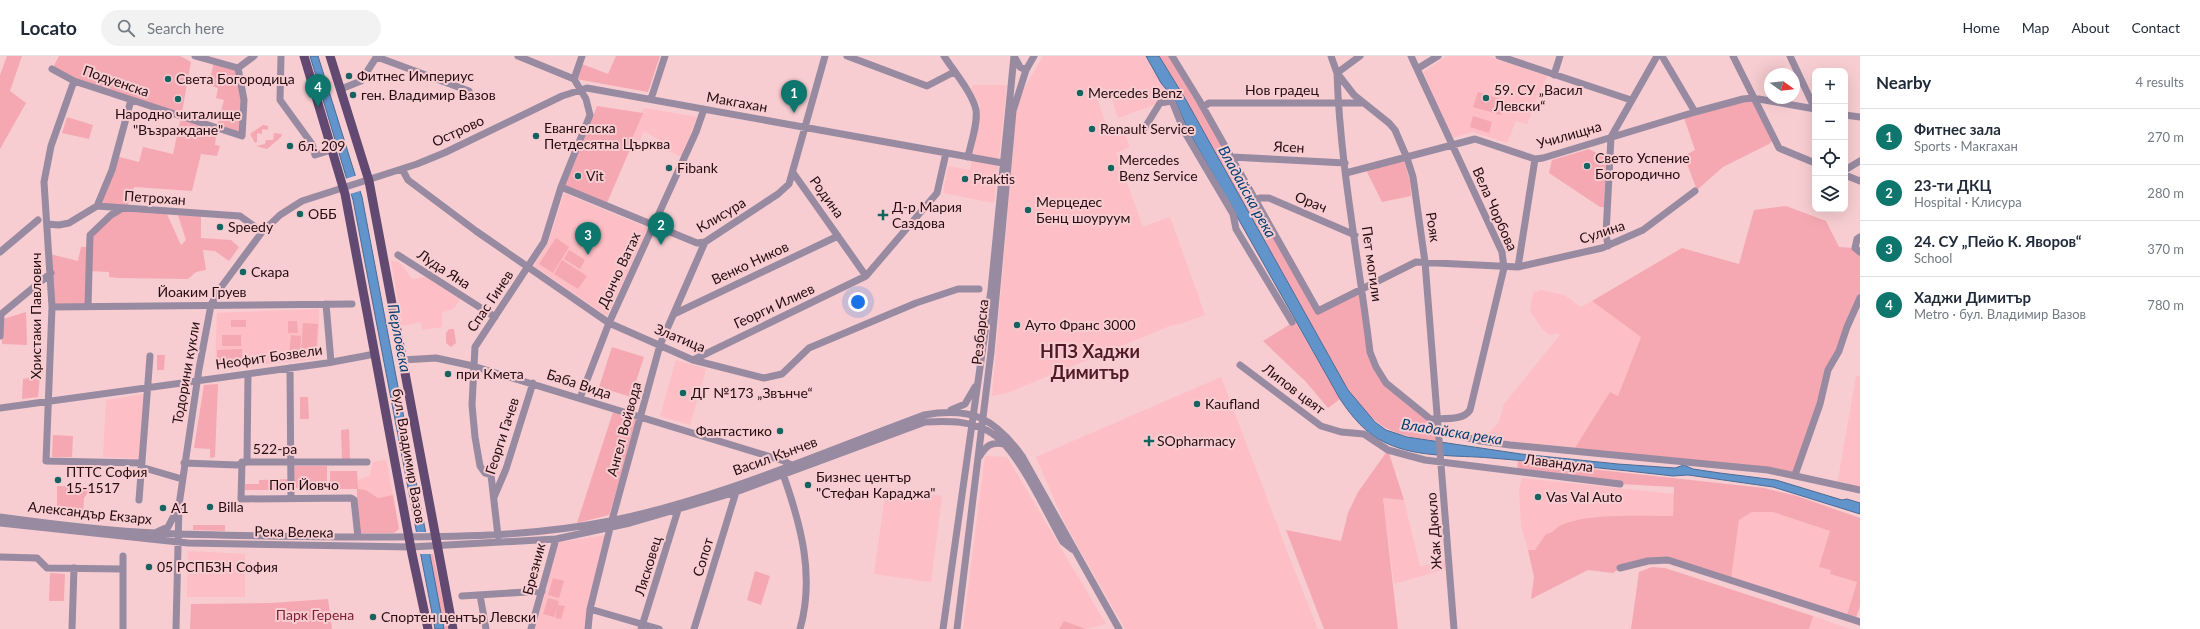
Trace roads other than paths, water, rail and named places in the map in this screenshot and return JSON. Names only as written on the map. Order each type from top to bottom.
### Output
[{"type":"main road","name":"бул. Владимир Вазов","points":[[304,56],[331,150],[346,188],[375,354],[413,543],[428,629]]},
{"type":"main road","name":"бул. Владимир Вазов","points":[[330,56],[341,89],[365,182],[402,360],[434,542],[453,629]]},
{"type":"street","points":[[195,56],[238,68],[254,56]]},
{"type":"street","points":[[276,56],[281,60],[280,100],[312,144],[315,155],[331,150]]},
{"type":"street","points":[[518,56],[574,79],[580,89]]},
{"type":"street","points":[[574,79],[582,56]]},
{"type":"street","points":[[651,99],[665,56]]},
{"type":"street","name":"Родина","points":[[825,56],[794,174],[866,276]]},
{"type":"street","points":[[847,56],[927,86],[954,72]]},
{"type":"street","points":[[944,56],[972,100],[976,110],[976,120],[968,156]]},
{"type":"street","points":[[1014,56],[1020,66],[1026,70],[1034,56]]},
{"type":"street","name":"Резбарска","points":[[956,629],[998,286],[1014,56]]},
{"type":"street","points":[[1172,56],[1256,200]]},
{"type":"street","name":"Рояк","points":[[1331,56],[1337,74],[1362,103],[1389,122],[1395,130],[1413,177],[1426,262],[1435,419],[1439,430]]},
{"type":"street","points":[[1337,74],[1360,56]]},
{"type":"street","name":"Вела Чорбова","points":[[1411,56],[1502,252],[1504,268],[1470,410],[1462,416],[1435,419]]},
{"type":"street","points":[[1421,56],[1425,64]]},
{"type":"street","points":[[1417,69],[1438,56]]},
{"type":"street","points":[[1499,56],[1631,100]]},
{"type":"street","points":[[1554,75],[1560,56]]},
{"type":"street","points":[[1608,246],[1606,234],[1611,137],[1657,56]]},
{"type":"street","points":[[1662,56],[1695,112]]},
{"type":"street","points":[[1733,56],[1779,148],[1812,162]]},
{"type":"street","points":[[1790,56],[1813,104]]},
{"type":"street","points":[[341,89],[361,81],[377,57],[469,91]]},
{"type":"street","name":"Подуенска","points":[[52,69],[74,81],[242,136],[244,100],[238,68]]},
{"type":"street","name":"Резбарска","points":[[1010,97],[1016,82],[1026,70]]},
{"type":"street","name":"Резбарска","points":[[943,629],[979,380],[1014,102],[1026,70]]},
{"type":"street","name":"Пет могили","points":[[1337,74],[1338,103],[1346,173],[1370,352],[1376,367],[1386,383],[1435,419]]},
{"type":"street","name":"Христаки Павлович","points":[[74,81],[53,138],[45,171],[52,307],[46,461],[142,465],[182,479]]},
{"type":"street","name":"Макгахан","points":[[580,89],[597,89],[1006,163]]},
{"type":"street","name":"Спас Гинев","points":[[491,475],[486,473],[480,466],[472,404],[475,347],[544,242],[562,187],[590,115],[589,106],[580,89]]},
{"type":"street","name":"Острово","points":[[346,188],[444,153],[562,96],[580,89]]},
{"type":"street","points":[[1753,98],[1812,108]]},
{"type":"street","name":"Училищна","points":[[1346,173],[1475,140],[1535,159],[1695,112],[1753,98]]},
{"type":"street","points":[[47,224],[59,225],[69,223],[97,206],[112,170],[131,100]]},
{"type":"street","points":[[1144,129],[1160,103],[1172,100],[1184,131],[1233,214],[1236,229],[1292,322]]},
{"type":"street","name":"Нов градец","points":[[1203,107],[1209,103],[1362,103]]},
{"type":"street","name":"Дончо Ватах","points":[[580,398],[609,323],[696,132],[704,109]]},
{"type":"street","points":[[1848,116],[1860,118]]},
{"type":"street","points":[[866,276],[938,193],[946,153]]},
{"type":"street","name":"Ясен","points":[[1232,157],[1345,163]]},
{"type":"street","points":[[1518,267],[1535,159]]},
{"type":"street","points":[[1848,168],[1860,161]]},
{"type":"street","name":"Златица","points":[[402,169],[408,180],[528,267],[609,323],[692,360],[764,378],[782,374],[809,348],[934,296],[958,290],[979,289]]},
{"type":"street","name":"Клисура","points":[[562,187],[697,243],[704,242],[778,194],[789,184],[794,174]]},
{"type":"street","points":[[1848,176],[1860,181]]},
{"type":"street","name":"Тодорини кукли","points":[[176,629],[179,505],[197,381],[211,305],[219,290],[262,232],[291,207],[302,201],[346,188]]},
{"type":"street","name":"Сулина","points":[[1256,200],[1318,311],[1362,287],[1416,262],[1504,268],[1518,267],[1608,246],[1644,230],[1695,191]]},
{"type":"street","name":"Орач","points":[[1256,200],[1260,198],[1269,198],[1355,235]]},
{"type":"street","name":"Петрохан","points":[[97,206],[121,209],[240,216],[262,232]]},
{"type":"street","points":[[88,306],[90,235],[111,215],[121,209]]},
{"type":"street","points":[[0,252],[38,220]]},
{"type":"street","name":"Венко Ников","points":[[674,314],[838,236]]},
{"type":"street","points":[[1858,250],[1855,243],[1860,237]]},
{"type":"street","name":"Ангел Войвода","points":[[588,629],[590,609],[612,520],[660,345],[704,242]]},
{"type":"street","name":"Луда Яна","points":[[398,255],[495,317]]},
{"type":"street","points":[[0,336],[0,315],[51,273]]},
{"type":"street","name":"Георги Илиев","points":[[692,360],[866,276]]},
{"type":"street","points":[[1794,475],[1820,404],[1828,370],[1839,351],[1847,327],[1860,298]]},
{"type":"street","points":[[326,304],[331,362]]},
{"type":"street","name":"Йоаким Груев","points":[[52,307],[352,304]]},
{"type":"street","name":"Неофит Бозвели","points":[[0,408],[290,368],[375,354]]},
{"type":"street","points":[[139,500],[150,356]]},
{"type":"street","name":"Баба Вида","points":[[402,360],[436,358],[473,366],[533,383],[640,418],[771,457],[790,465]]},
{"type":"street","name":"Липов цвят","points":[[1240,365],[1320,426],[1341,432],[1358,432]]},
{"type":"street","points":[[290,368],[291,498]]},
{"type":"street","points":[[244,462],[248,374]]},
{"type":"street","points":[[945,412],[965,404],[979,380]]},
{"type":"street","name":"Георги Гачев","points":[[494,498],[504,474],[533,383]]},
{"type":"street","name":"Васил Кънчев","points":[[434,542],[498,536],[612,520],[736,485],[924,415],[945,412],[974,415],[983,417],[1009,438],[1022,456],[1119,629]]},
{"type":"street","name":"Васил Кънчев","points":[[413,543],[556,539],[610,528],[678,510],[736,492],[925,422],[960,422],[992,433],[1005,444],[1024,473],[1063,542],[1075,552]]},
{"type":"street","points":[[1439,430],[1482,441],[1510,445],[1768,470],[1860,490]]},
{"type":"street","name":"Жак Дюкло","points":[[1439,430],[1454,629]]},
{"type":"street","name":"Лавандула","points":[[1358,432],[1388,450],[1414,458],[1442,458],[1620,484]]},
{"type":"street","points":[[978,459],[989,444],[996,442],[1005,444]]},
{"type":"street","name":"522-ра","points":[[184,463],[237,465],[244,462],[366,462]]},
{"type":"street","name":"Поп Йовчо","points":[[244,462],[241,499],[353,498],[358,537]]},
{"type":"street","points":[[498,536],[491,475],[504,474]]},
{"type":"street","points":[[783,474],[798,516],[806,565],[807,588],[804,614],[800,629]]},
{"type":"street","name":"Сопот","points":[[694,629],[736,492]]},
{"type":"street","points":[[153,533],[168,527],[179,505]]},
{"type":"street","name":"Лясковец","points":[[642,627],[678,510]]},
{"type":"street","name":"Александър Екзарх","points":[[0,517],[153,533],[178,534]]},
{"type":"street","name":"Александър Екзарх","points":[[0,523],[177,542]]},
{"type":"street","name":"Река Велека","points":[[178,534],[358,537],[413,543]]},
{"type":"street","name":"Брезник","points":[[531,629],[556,539]]},
{"type":"street","name":"Река Велека","points":[[177,542],[413,543]]},
{"type":"street","points":[[123,556],[123,629]]},
{"type":"street","points":[[0,557],[37,558],[47,568],[122,569]]},
{"type":"street","points":[[1620,568],[1648,561],[1668,560],[1860,622]]},
{"type":"street","points":[[72,629],[74,568]]},
{"type":"street","points":[[462,596],[542,591]]},
{"type":"street","points":[[480,595],[486,629]]},
{"type":"street","points":[[590,609],[642,627],[659,629]]},
{"type":"water","points":[[310,56],[318,56],[362,197],[444,629],[435,629],[353,200]]},
{"type":"water","points":[[1146,56],[1159,56],[1186,100],[1348,390],[1375,422],[1386,430],[1407,437],[1521,454],[1675,468],[1684,465],[1693,469],[1776,480],[1842,500],[1847,499],[1860,503],[1860,514],[1773,487],[1688,475],[1673,476],[1537,462],[1424,454],[1398,448],[1372,435],[1349,412],[1340,399],[1188,130],[1175,100],[1161,83]]},
{"type":"place","name":"Фитнес Империус","points":[[349,76]]},
{"type":"place","name":"Света Богородица","points":[[168,79]]},
{"type":"place","name":"Mercedes Benz","points":[[1080,93]]},
{"type":"place","name":"ген. Владимир Вазов","points":[[353,95]]},
{"type":"place","name":"59. СУ „Васил Левски“","points":[[1486,98]]},
{"type":"place","name":"Народно читалище \"Възраждане\"","points":[[178,99]]},
{"type":"place","name":"Хаджи Димитър","points":[[318,107]]},
{"type":"place","name":"Фитнес зала","points":[[794,113]]},
{"type":"place","name":"Renault Service","points":[[1092,129]]},
{"type":"place","name":"Евангелска Петдесятна Църква","points":[[536,136]]},
{"type":"place","name":"бл. 209","points":[[290,146]]},
{"type":"place","name":"Свето Успение Богородично","points":[[1587,166]]},
{"type":"place","name":"Fibank","points":[[669,168]]},
{"type":"place","name":"Mercedes Benz Service","points":[[1111,168]]},
{"type":"place","name":"Vit","points":[[578,176]]},
{"type":"place","name":"Praktis","points":[[965,179]]},
{"type":"place","name":"Мерцедес Бенц шоуруум","points":[[1028,210]]},
{"type":"place","name":"ОББ","points":[[300,214]]},
{"type":"place","name":"Д-р Мария Саздова","points":[[883,215]]},
{"type":"place","name":"Speedy","points":[[220,227]]},
{"type":"place","name":"23-ти ДКЦ","points":[[661,245]]},
{"type":"place","name":"24. СУ „Пейо К. Яворов“","points":[[588,255]]},
{"type":"place","name":"Скара","points":[[243,272]]},
{"type":"place","name":"Ауто Франс 3000","points":[[1017,325]]},
{"type":"place","name":"при Кмета","points":[[448,374]]},
{"type":"place","name":"ДГ №173 „Звънче“","points":[[683,393]]},
{"type":"place","name":"Kaufland","points":[[1197,404]]},
{"type":"place","name":"Фантастико","points":[[780,431]]},
{"type":"place","name":"SOpharmacy","points":[[1149,441]]},
{"type":"place","name":"ПТТС София 15-1517","points":[[58,480]]},
{"type":"place","name":"Бизнес център \"Стефан Караджа\"","points":[[808,485]]},
{"type":"place","name":"Vas Val Auto","points":[[1538,497]]},
{"type":"place","name":"Billa","points":[[210,507]]},
{"type":"place","name":"A1","points":[[163,508]]},
{"type":"place","name":"05 РСПБЗН София","points":[[149,567]]},
{"type":"place","name":"Спортен център Левски","points":[[373,617]]},
{"type":"district","name":"НПЗ Хаджи Димитър","points":[[1090,362]]},
{"type":"water label","name":"Владайска река","points":[[1247,192]]},
{"type":"water label","name":"Перловска","points":[[399,338]]},
{"type":"water label","name":"Владайска река","points":[[1452,432]]},
{"type":"park label","name":"Парк Герена","points":[[315,615]]}]
